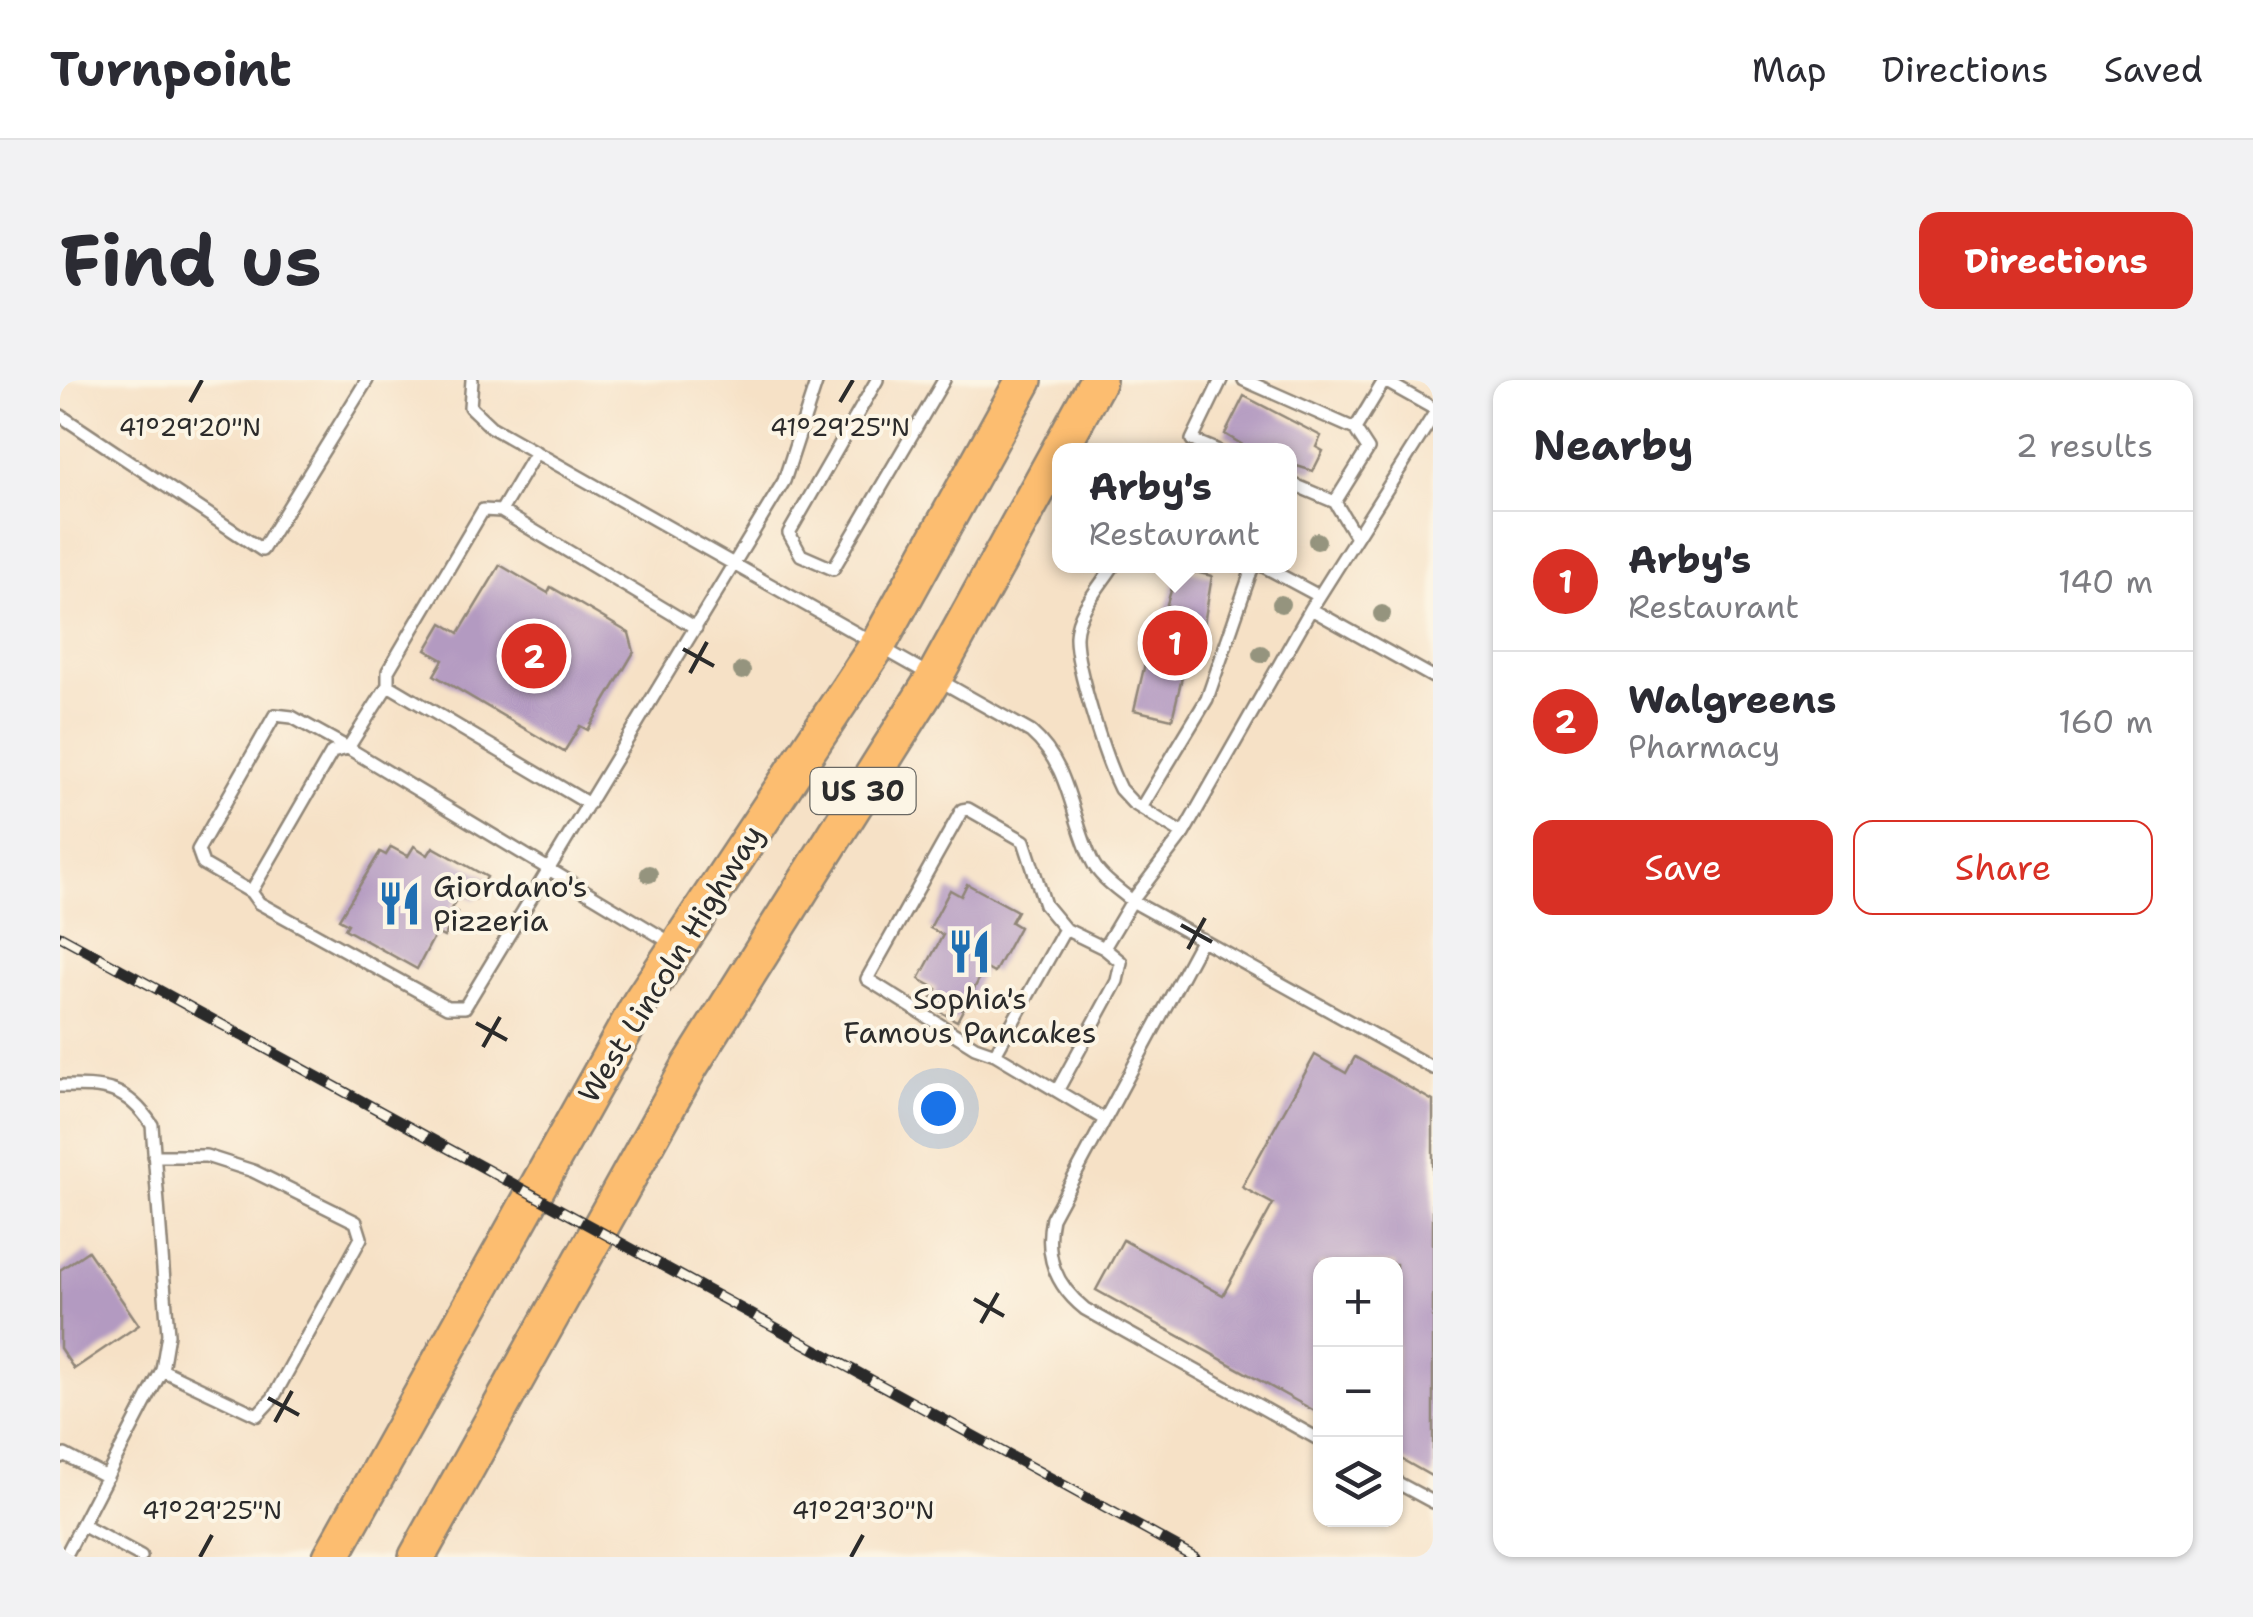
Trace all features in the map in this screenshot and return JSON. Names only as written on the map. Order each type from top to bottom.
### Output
[{"type":"main road","name":"West Lincoln Highway","points":[[330,1557],[640,1004],[879,643],[1024,380]]},
{"type":"main road","name":"US 30","points":[[1063,443],[1098,380]]},
{"type":"main road","name":"US 30","points":[[417,1557],[690,1066],[934,678],[1052,464]]},
{"type":"lane","points":[[61,416],[262,550],[366,380]]},
{"type":"lane","points":[[472,380],[470,407],[491,427],[1031,732],[1046,746],[1068,782],[1092,863],[1132,900],[1433,1068]]},
{"type":"lane","points":[[676,946],[550,870],[348,748],[292,717],[275,715],[198,850],[203,864],[251,892],[260,902],[448,1007],[464,1007],[550,870],[784,481],[817,380]]},
{"type":"lane","points":[[878,380],[790,533],[801,555],[832,569],[944,380]]},
{"type":"lane","points":[[1199,443],[1192,440],[1221,380]]},
{"type":"lane","points":[[1244,380],[1355,430],[1368,449],[1335,502]]},
{"type":"lane","points":[[1104,948],[1132,900],[1183,834],[1311,609],[1433,412],[1384,380],[1355,430]]},
{"type":"lane","points":[[501,511],[536,452]]},
{"type":"lane","points":[[1297,485],[1335,502],[1356,538]]},
{"type":"lane","points":[[251,892],[332,752],[348,748],[388,685],[388,671],[483,510],[501,511],[696,628]]},
{"type":"lane","points":[[1110,573],[1081,618],[1076,636],[1112,773],[1120,789],[1141,808],[1183,834]]},
{"type":"lane","points":[[1141,808],[1207,700],[1251,573]]},
{"type":"lane","points":[[1275,573],[1319,596]]},
{"type":"lane","points":[[1311,609],[1433,677]]},
{"type":"lane","points":[[388,685],[590,804]]},
{"type":"lane","points":[[1056,1091],[1117,981],[1121,962],[1104,948],[1066,929],[1045,905],[1024,841],[968,809],[962,810],[867,980],[974,1047],[995,1054],[1056,1091],[1104,1119]]},
{"type":"lane","points":[[995,1054],[1066,929]]},
{"type":"lane","points":[[1202,939],[1052,1218],[1050,1261],[1058,1281],[1085,1309],[1315,1437]]},
{"type":"lane","points":[[60,1086],[100,1086],[135,1099],[152,1125],[168,1334],[162,1370],[65,1557]]},
{"type":"lane","points":[[154,1156],[206,1156],[253,1171],[356,1222],[361,1238],[273,1398],[257,1415],[162,1370]]},
{"type":"lane","points":[[60,1457],[66,1456],[107,1477]]},
{"type":"lane","points":[[1403,1486],[1433,1502]]},
{"type":"lane","points":[[82,1525],[141,1557]]},
{"type":"building","points":[[1244,396],[1321,436],[1316,447],[1323,451],[1313,471],[1297,466],[1297,443],[1240,443],[1225,434]]},
{"type":"building","points":[[500,565],[548,593],[551,587],[629,633],[634,652],[588,730],[580,726],[564,752],[434,675],[443,660],[426,650],[442,623],[459,633]]},
{"type":"building","points":[[1176,573],[1212,576],[1203,630],[1198,629],[1190,666],[1185,665],[1172,719],[1134,710],[1147,655],[1151,656]]},
{"type":"building","name":"Giordano's Pizzeria","points":[[414,846],[428,855],[433,847],[487,877],[475,900],[460,892],[451,909],[457,912],[444,937],[436,933],[417,969],[345,929],[348,924],[339,919],[380,852],[386,855],[391,847],[408,856]]},
{"type":"building","name":"Sophia's Famous Pancakes","points":[[967,884],[1017,911],[1011,922],[1019,927],[994,973],[985,968],[957,1021],[928,1005],[937,989],[919,979],[943,935],[930,928],[950,890],[961,896]]},
{"type":"building","points":[[1315,1055],[1346,1073],[1355,1057],[1433,1101],[1433,1477],[1403,1460],[1403,1257],[1313,1257],[1313,1410],[1096,1290],[1123,1240],[1223,1295],[1273,1204],[1242,1187]]},
{"type":"building","points":[[88,1251],[139,1325],[74,1369],[60,1348],[60,1270]]},
{"type":"railway","points":[[60,936],[1195,1557]]},
{"type":"place","name":"Arby's","points":[[1175,643]]},
{"type":"place","name":"Walgreens","points":[[534,656]]},
{"type":"place","name":"Giordano's Pizzeria","points":[[400,904]]},
{"type":"place","name":"Sophia's Famous Pancakes","points":[[970,952]]}]
